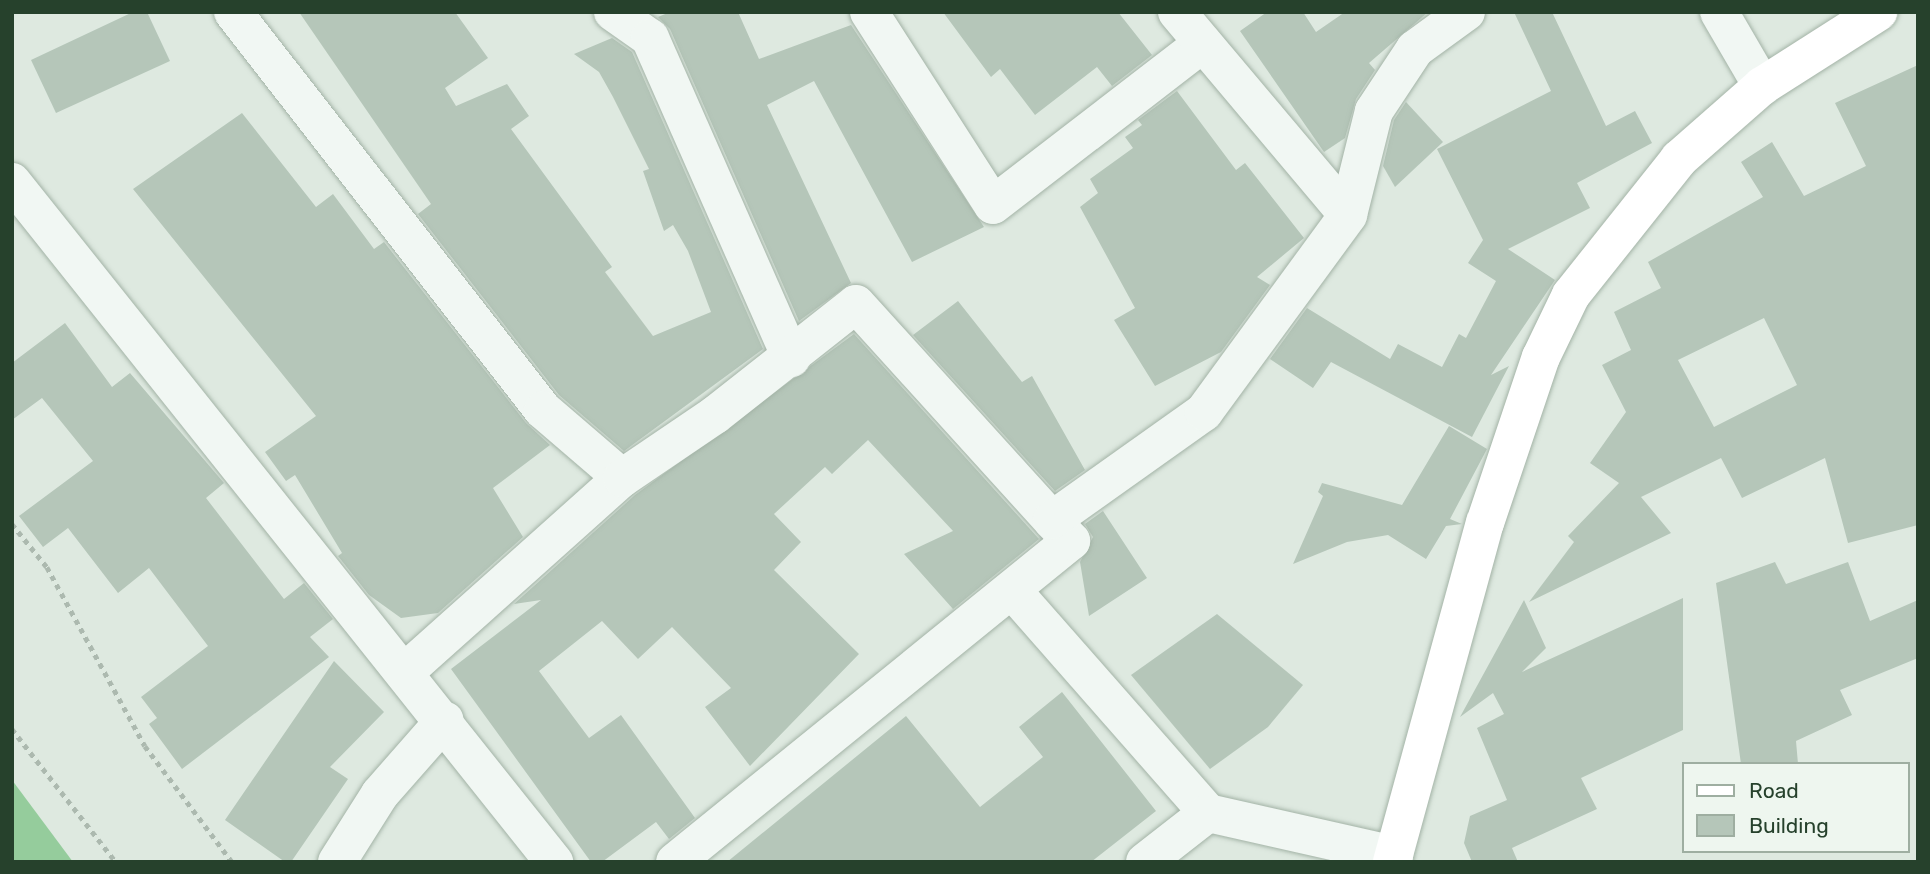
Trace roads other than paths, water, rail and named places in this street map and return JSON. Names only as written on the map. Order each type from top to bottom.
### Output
[{"type":"main road","points":[[1393,858],[1485,523],[1541,357],[1571,295],[1616,232],[1679,159],[1762,86],[1878,12]]},
{"type":"street","points":[[233,12],[543,410],[622,478]]},
{"type":"street","points":[[613,12],[650,38],[791,358]]},
{"type":"street","points":[[869,12],[993,205],[1203,43]]},
{"type":"street","points":[[1177,12],[1348,215]]},
{"type":"street","points":[[1052,520],[1204,412],[1348,215],[1374,111],[1415,49],[1466,12]]},
{"type":"street","points":[[1719,12],[1762,86]]},
{"type":"street","points":[[12,182],[406,671],[554,862]]},
{"type":"street","points":[[406,671],[622,478],[791,358],[856,304],[1071,541],[675,862]]},
{"type":"street","points":[[1012,590],[1208,813],[1393,858]]},
{"type":"street","points":[[337,862],[380,794],[445,720]]},
{"type":"street","points":[[1145,862],[1208,813]]}]
